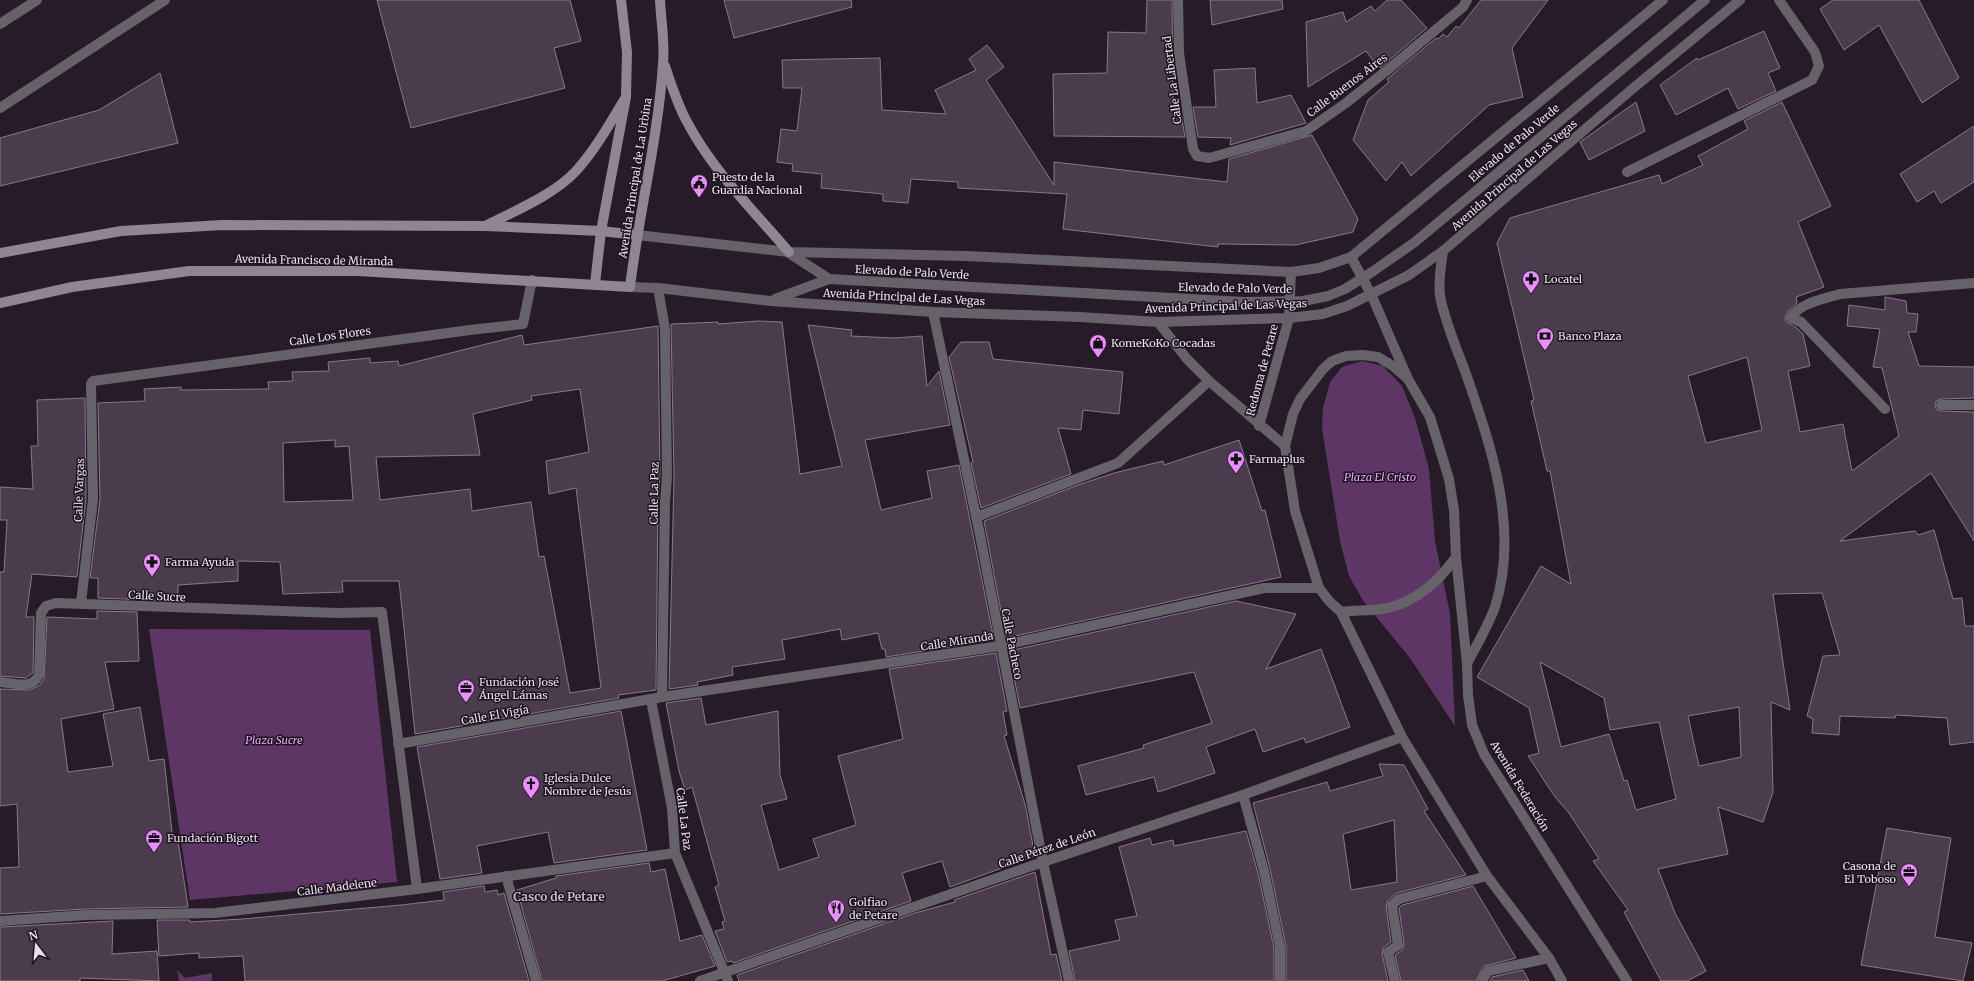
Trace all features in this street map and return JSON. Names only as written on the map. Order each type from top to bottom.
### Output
[{"type":"main road","name":"Avenida Principal de La Urbina","points":[[595,284],[602,231],[626,97],[626,52],[622,0]]},
{"type":"main road","name":"Avenida Principal de La Urbina","points":[[630,287],[636,234],[656,129],[664,62],[660,0]]},
{"type":"main road","points":[[664,62],[674,92],[686,120],[716,167],[789,252]]},
{"type":"main road","points":[[485,226],[544,196],[575,172],[599,140],[626,97]]},
{"type":"main road","points":[[0,253],[121,231],[214,225],[485,226],[636,234]]},
{"type":"main road","name":"Avenida Francisco de Miranda","points":[[0,303],[72,287],[189,271],[358,271],[532,280],[630,287]]},
{"type":"street","points":[[0,24],[37,0]]},
{"type":"street","points":[[0,108],[166,0]]},
{"type":"street","name":"Calle La Libertad","points":[[1178,0],[1179,52],[1193,149],[1197,156]]},
{"type":"street","name":"Calle Buenos Aires","points":[[1197,156],[1209,158],[1306,131],[1346,103],[1396,63],[1463,6],[1467,0]]},
{"type":"street","points":[[636,234],[789,252],[966,256],[1291,272],[1319,268],[1351,257],[1663,0]]},
{"type":"street","name":"Elevado de Palo Verde","points":[[770,301],[829,279],[1244,302],[1304,301],[1328,296],[1345,289],[1415,242],[1705,0]]},
{"type":"street","name":"Avenida Principal de Las Vegas","points":[[630,287],[658,288],[770,301],[933,312],[1080,317],[1158,322],[1289,318],[1323,314],[1347,306],[1409,275],[1443,251],[1631,90],[1740,0]]},
{"type":"street","points":[[1627,172],[1812,80],[1819,66],[1815,52],[1779,0]]},
{"type":"street","points":[[1443,251],[1440,270],[1440,296],[1477,407],[1495,469],[1505,516],[1505,552],[1494,607],[1467,664]]},
{"type":"street","points":[[789,252],[829,279]]},
{"type":"street","points":[[1341,612],[1388,608],[1422,594],[1439,580],[1456,557],[1454,510],[1449,479],[1430,417],[1408,379],[1371,294],[1351,257]]},
{"type":"street","name":"Redoma de Petare","points":[[1259,426],[1289,318],[1291,272]]},
{"type":"street","name":"Calle Los Flores","points":[[95,380],[523,324],[532,280]]},
{"type":"street","points":[[1885,409],[1801,322],[1792,318],[1795,311],[1819,300],[1840,294],[1879,289],[1974,283]]},
{"type":"street","name":"Calle La Paz","points":[[658,288],[664,329],[667,476],[665,502],[662,698]]},
{"type":"street","name":"Calle Pacheco","points":[[933,312],[976,517],[1043,862],[1069,981]]},
{"type":"street","name":"Redoma de Petare","points":[[1158,322],[1187,359],[1259,426],[1285,446]]},
{"type":"street","points":[[1408,379],[1394,366],[1378,357],[1363,355],[1346,356],[1332,361],[1311,384],[1300,399],[1293,414],[1285,446],[1295,511],[1319,588],[1329,601],[1341,612],[1402,737],[1487,876],[1549,958],[1562,981]]},
{"type":"street","name":"Calle Vargas","points":[[81,603],[93,499],[91,384],[95,380]]},
{"type":"street","points":[[976,517],[1118,463],[1210,381]]},
{"type":"street","points":[[1941,405],[1974,405]]},
{"type":"street","name":"Avenida Federación","points":[[1456,557],[1472,725],[1484,754],[1627,981]]},
{"type":"street","name":"Calle Miranda","points":[[692,694],[1000,646],[1264,588],[1319,588]]},
{"type":"street","name":"Calle Sucre","points":[[0,682],[29,685],[36,681],[39,675],[41,613],[46,606],[56,603],[81,603],[172,609],[338,613],[382,612],[398,744]]},
{"type":"street","name":"Calle El Vigía","points":[[398,744],[692,694]]},
{"type":"street","name":"Calle La Paz","points":[[651,700],[672,808],[675,853],[726,976]]},
{"type":"street","name":"Calle Pérez de León","points":[[700,981],[726,976],[1043,862],[1243,795],[1402,737]]},
{"type":"street","points":[[398,744],[417,889]]},
{"type":"street","points":[[1243,795],[1264,871],[1280,947],[1280,981]]},
{"type":"street","name":"Calle Madelene","points":[[0,921],[86,915],[216,913],[417,889],[675,853]]},
{"type":"street","points":[[506,876],[536,981]]},
{"type":"street","points":[[1395,981],[1388,952],[1398,945],[1392,905],[1399,899],[1487,876]]},
{"type":"street","points":[[1482,981],[1488,971],[1549,958]]},
{"type":"green space","name":"Plaza El Cristo","points":[[1362,361],[1383,366],[1402,386],[1415,418],[1429,469],[1435,541],[1450,614],[1455,726],[1410,658],[1364,602],[1349,576],[1340,541],[1322,428],[1323,408],[1330,382],[1342,367]]},
{"type":"green space","name":"Plaza Sucre","points":[[149,629],[370,630],[397,882],[190,900]]},
{"type":"green space","points":[[177,970],[185,978],[212,973],[212,981],[179,981]]},
{"type":"building","points":[[377,0],[570,0],[581,41],[554,48],[565,88],[411,128]]},
{"type":"building","points":[[724,0],[851,0],[852,7],[734,38]]},
{"type":"building","points":[[1147,0],[1172,0],[1173,107],[1180,107],[1185,137],[1054,136],[1053,74],[1107,73],[1108,32],[1146,33]]},
{"type":"building","points":[[1210,0],[1282,0],[1283,9],[1212,25]]},
{"type":"building","points":[[1387,0],[1401,0],[1427,28],[1380,68],[1381,65],[1378,67],[1366,51],[1308,87],[1306,22],[1343,12],[1346,22],[1371,6],[1375,11]]},
{"type":"building","points":[[1481,0],[1548,0],[1512,48],[1523,97],[1489,105],[1411,176],[1402,162],[1386,181],[1353,140],[1368,100],[1389,82],[1387,79],[1436,38],[1438,39],[1443,34],[1447,37],[1456,26],[1459,28]]},
{"type":"building","points":[[1833,0],[1919,0],[1959,78],[1922,103],[1879,25],[1844,50],[1820,9]]},
{"type":"building","points":[[1764,31],[1780,68],[1768,73],[1776,91],[1738,109],[1728,88],[1676,115],[1660,85],[1697,58],[1698,60]]},
{"type":"building","points":[[987,45],[1004,67],[986,80],[1054,185],[1054,162],[1227,182],[1229,159],[1312,135],[1358,219],[1353,232],[1296,245],[1218,244],[1218,247],[1063,229],[1067,194],[958,188],[958,182],[911,179],[908,203],[883,201],[883,194],[821,188],[822,174],[792,171],[793,164],[777,162],[781,129],[797,131],[802,88],[783,88],[782,60],[880,58],[882,110],[946,114],[935,90],[976,70],[969,59]]},
{"type":"building","points":[[1255,68],[1257,103],[1291,95],[1306,123],[1230,145],[1231,138],[1198,137],[1193,107],[1216,107],[1214,70]]},
{"type":"building","points":[[160,73],[178,143],[0,186],[0,138],[99,110]]},
{"type":"building","points":[[1636,102],[1645,131],[1589,160],[1580,142]]},
{"type":"building","points":[[1782,102],[1831,206],[1798,222],[1824,287],[1796,297],[1797,303],[1790,309],[1785,317],[1786,322],[1797,328],[1803,334],[1810,366],[1788,371],[1800,432],[1843,424],[1852,471],[1899,436],[1882,368],[1873,367],[1880,329],[1847,326],[1849,305],[1885,310],[1885,297],[1906,301],[1907,313],[1918,314],[1916,332],[1908,332],[1919,366],[1974,367],[1974,398],[1941,399],[1936,401],[1935,405],[1936,409],[1941,411],[1974,412],[1974,541],[1931,473],[1840,541],[1915,531],[1918,535],[1934,530],[1953,599],[1962,598],[1965,626],[1974,626],[1974,742],[1950,745],[1947,718],[1896,715],[1895,718],[1840,716],[1839,735],[1812,733],[1813,719],[1807,716],[1823,656],[1840,655],[1822,593],[1773,594],[1790,710],[1771,702],[1773,792],[1763,822],[1718,807],[1728,854],[1658,869],[1675,913],[1706,971],[1687,981],[1661,981],[1624,912],[1628,910],[1593,861],[1599,859],[1569,813],[1555,797],[1528,756],[1539,753],[1529,708],[1477,677],[1541,566],[1571,584],[1550,471],[1547,471],[1531,401],[1534,400],[1497,243],[1510,218],[1659,175],[1662,184],[1703,165],[1698,156],[1748,129],[1744,121]],"holes":[[[1747,357],[1762,430],[1706,443],[1688,376]],[[1540,662],[1604,698],[1610,730],[1659,722],[1676,799],[1636,810],[1627,780],[1624,781],[1609,734],[1561,747]],[[1739,707],[1741,757],[1699,766],[1688,716]]]},
{"type":"building","points":[[1974,126],[1974,182],[1941,203],[1934,191],[1917,202],[1900,174]]},
{"type":"building","points":[[758,321],[782,322],[800,474],[842,466],[808,325],[852,330],[851,336],[894,338],[922,336],[927,386],[939,371],[950,425],[865,440],[881,510],[932,498],[927,471],[959,465],[994,640],[886,657],[885,649],[882,649],[878,633],[842,640],[840,629],[782,640],[785,659],[732,667],[733,675],[697,682],[698,685],[669,689],[674,476],[671,324],[718,322],[718,324]]},
{"type":"building","points":[[658,326],[660,476],[658,502],[656,690],[618,695],[619,698],[415,734],[399,581],[342,581],[343,592],[283,594],[280,562],[238,561],[238,581],[178,585],[178,601],[98,598],[98,578],[90,578],[100,499],[98,403],[145,401],[144,389],[181,387],[181,390],[269,389],[268,382],[293,381],[292,372],[329,371],[328,362],[370,358],[370,363],[398,361],[399,366],[522,335],[524,345]],"holes":[[[580,389],[589,452],[546,461],[549,494],[576,488],[601,688],[570,693],[544,556],[539,557],[531,502],[472,511],[470,489],[380,500],[376,457],[480,455],[473,414],[532,400],[531,396]],[[335,440],[335,447],[349,446],[353,500],[284,502],[283,443]]]},
{"type":"building","points":[[961,342],[989,342],[993,359],[1123,372],[1119,414],[1083,410],[1081,430],[1058,428],[1071,474],[981,508],[971,463],[973,462],[949,357]]},
{"type":"building","points":[[85,398],[86,499],[77,577],[32,574],[26,617],[34,617],[33,673],[26,678],[0,676],[0,572],[4,572],[7,520],[0,520],[0,487],[33,489],[31,446],[38,446],[37,400]]},
{"type":"building","points":[[1239,440],[1262,511],[1265,510],[1281,577],[1006,638],[984,521],[1078,485],[1114,473],[1163,461],[1164,465]]},
{"type":"building","points":[[1236,601],[1296,614],[1266,669],[1321,649],[1350,727],[1306,743],[1304,738],[1263,752],[1255,729],[1206,747],[1215,773],[1158,792],[1154,777],[1086,795],[1078,766],[1144,748],[1143,745],[1212,723],[1194,672],[1020,708],[1009,651]]},
{"type":"building","points":[[97,611],[137,612],[139,661],[105,662],[114,709],[61,719],[68,772],[113,766],[103,714],[140,707],[149,761],[164,759],[173,841],[178,841],[188,907],[86,909],[0,914],[0,868],[19,867],[17,804],[0,806],[0,689],[29,690],[40,685],[44,679],[47,617],[97,619]]},
{"type":"building","points":[[996,653],[1007,711],[1003,712],[1007,735],[1004,736],[1025,804],[1035,856],[950,887],[942,861],[902,873],[911,901],[733,963],[732,961],[727,962],[715,931],[724,929],[722,922],[725,921],[715,887],[719,885],[692,787],[685,790],[679,771],[666,703],[701,698],[706,725],[778,711],[780,775],[787,799],[761,805],[779,870],[819,857],[813,839],[856,825],[838,756],[903,739],[889,669]]},
{"type":"building","name":"Iglesia Dulce Nombre de Jesús","points":[[621,711],[647,850],[554,863],[548,832],[477,846],[482,873],[440,879],[417,747]]},
{"type":"building","points":[[1379,764],[1404,765],[1428,809],[1424,811],[1466,875],[1397,893],[1388,900],[1386,906],[1391,942],[1384,947],[1382,953],[1388,981],[1286,981],[1286,946],[1270,869],[1253,803],[1327,782],[1330,791],[1383,776]],"holes":[[[1394,820],[1397,882],[1351,890],[1343,834]]]},
{"type":"building","name":"Casona de El Toboso","points":[[1887,828],[1951,838],[1935,937],[1972,943],[1963,981],[1861,965]]},
{"type":"building","points":[[1246,831],[1258,873],[1274,948],[1274,981],[1075,981],[1069,951],[1120,940],[1115,920],[1137,916],[1119,847],[1150,838],[1152,845],[1173,840],[1174,846]]},
{"type":"building","points":[[649,863],[651,872],[665,869],[680,941],[702,935],[715,966],[662,981],[542,981],[517,890],[556,878],[556,876]]},
{"type":"building","points":[[1035,872],[1051,955],[1056,954],[1062,981],[739,981],[737,975],[915,913],[955,902],[954,900]]},
{"type":"building","points":[[484,886],[485,892],[497,890],[498,895],[504,893],[529,981],[245,981],[243,956],[199,958],[199,953],[159,956],[157,920],[190,920],[190,922],[242,919],[401,905],[444,900],[443,892]]},
{"type":"building","points":[[1473,886],[1516,958],[1484,966],[1476,981],[1401,981],[1395,955],[1402,950],[1404,944],[1399,908],[1402,905]]},
{"type":"building","points":[[113,921],[112,954],[157,951],[159,981],[80,978],[80,981],[0,981],[0,927]]},
{"type":"building","points":[[1523,970],[1529,981],[1490,981],[1492,977]]},
{"type":"place","name":"Puesto de la Guardia Nacional","points":[[699,198]]},
{"type":"place","name":"Locatel","points":[[1531,294]]},
{"type":"place","name":"Banco Plaza","points":[[1545,351]]},
{"type":"place","name":"KomeKoKo Cocadas","points":[[1098,358]]},
{"type":"place","name":"Farmaplus","points":[[1236,474]]},
{"type":"place","name":"Farma Ayuda","points":[[152,577]]},
{"type":"place","name":"Fundación José Ángel Lámas","points":[[466,703]]},
{"type":"place","name":"Iglesia Dulce Nombre de Jesús","points":[[531,799]]},
{"type":"place","name":"Fundación Bigott","points":[[154,853]]},
{"type":"place","name":"Casona de El Toboso","points":[[1909,887]]},
{"type":"place","name":"Golfiao de Petare","points":[[836,923]]},
{"type":"district","name":"Casco de Petare","points":[[559,897]]}]
